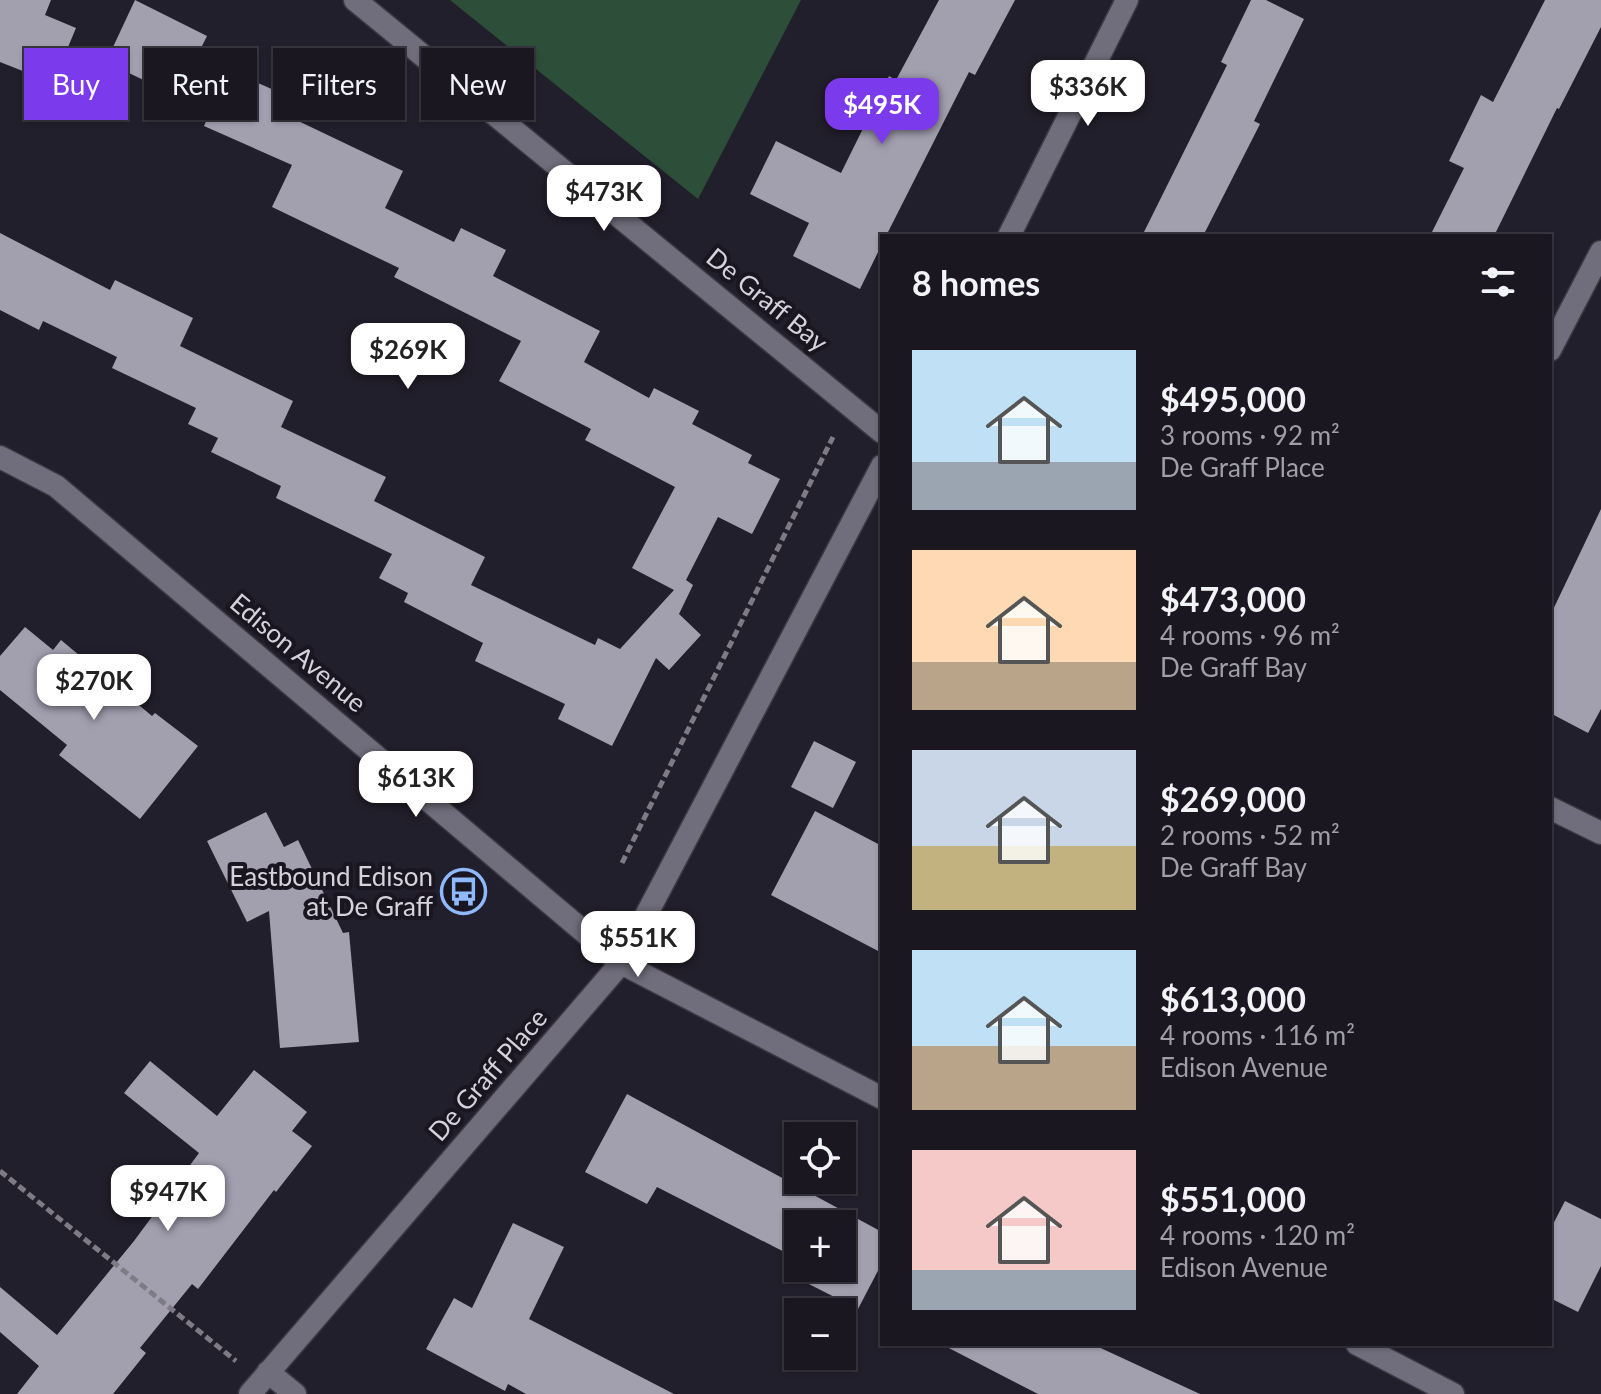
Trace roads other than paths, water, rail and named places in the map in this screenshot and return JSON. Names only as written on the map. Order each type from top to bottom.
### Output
[{"type":"street","name":"De Graff Bay","points":[[355,0],[880,430]]},
{"type":"street","points":[[1010,234],[1127,0]]},
{"type":"street","points":[[1552,346],[1601,252]]},
{"type":"street","name":"Edison Avenue","points":[[0,457],[56,486],[621,963],[880,1097]]},
{"type":"street","name":"De Graff Place","points":[[250,1394],[621,963],[880,470]]},
{"type":"street","points":[[1552,809],[1601,833]]},
{"type":"street","points":[[1361,1346],[1453,1394]]},
{"type":"street","points":[[268,1372],[295,1394]]},
{"type":"place","name":"Eastbound Edison at De Graff","points":[[464,892]]}]
